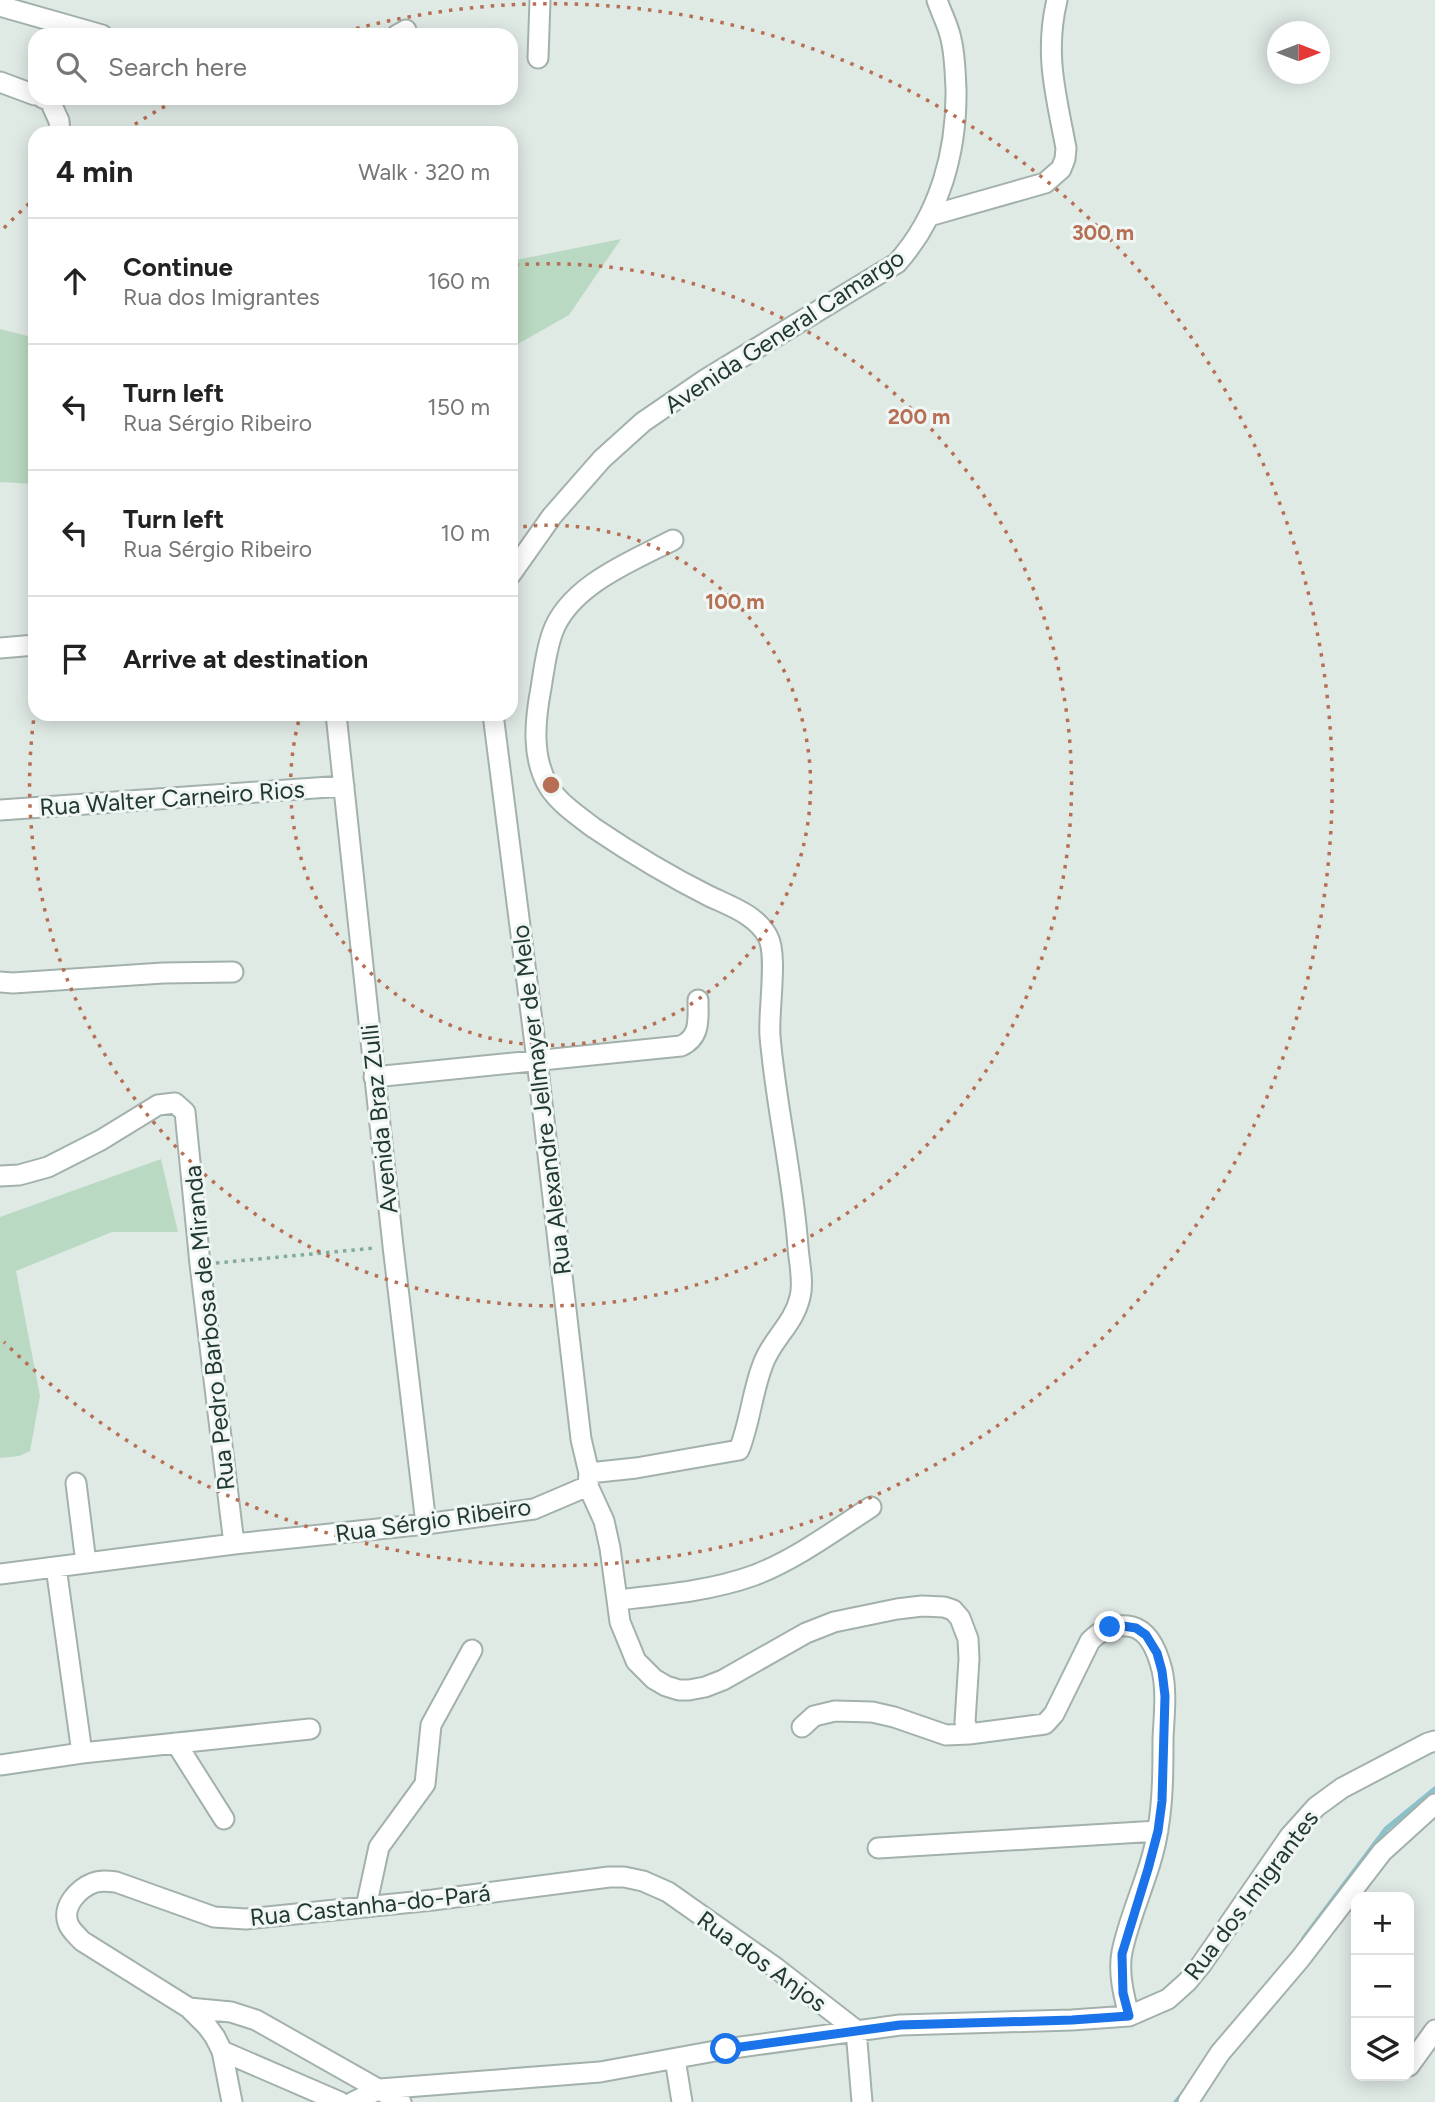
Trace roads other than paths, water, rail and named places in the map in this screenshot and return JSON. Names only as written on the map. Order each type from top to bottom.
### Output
[{"type":"street","points":[[538,58],[540,0]]},
{"type":"street","name":"Avenida General Camargo","points":[[518,564],[552,516],[603,459],[643,422],[706,379],[897,263],[914,245],[943,181],[951,155],[956,113],[951,37],[937,0]]},
{"type":"street","points":[[929,216],[1045,183],[1061,169],[1066,148],[1052,75],[1050,43],[1057,0]]},
{"type":"street","points":[[0,6],[77,28]]},
{"type":"street","points":[[0,82],[28,92]]},
{"type":"street","points":[[52,105],[59,126]]},
{"type":"street","name":"Rua Sérgio Ribeiro","points":[[0,1574],[534,1509],[589,1480],[636,1468],[739,1450],[747,1432],[762,1365],[773,1342],[792,1321],[801,1294],[797,1238],[770,1035],[773,953],[770,939],[754,920],[627,851],[567,807],[549,787],[541,769],[536,741],[539,699],[546,659],[553,632],[563,611],[583,591],[612,571],[673,540]]},
{"type":"street","points":[[0,648],[28,646]]},
{"type":"street","name":"Avenida Braz Zulli","points":[[337,721],[374,1077],[426,1524]]},
{"type":"street","name":"Rua Alexandre Jellmayer de Melo","points":[[494,721],[581,1439],[589,1480]]},
{"type":"street","name":"Rua Walter Carneiro Rios","points":[[0,810],[345,786]]},
{"type":"street","points":[[0,982],[233,972]]},
{"type":"street","points":[[374,1077],[681,1046],[695,1037],[698,1027],[698,1000]]},
{"type":"street","name":"Rua Pedro Barbosa de Miranda","points":[[0,1176],[19,1175],[48,1167],[101,1140],[158,1105],[175,1103],[185,1112],[233,1544]]},
{"type":"street","points":[[589,1480],[604,1521],[610,1548],[620,1622],[636,1661],[653,1679],[666,1686],[689,1690],[705,1687],[723,1680],[806,1633],[834,1622],[897,1609],[944,1607],[953,1610],[961,1618],[968,1639],[970,1659],[965,1722],[969,1734]]},
{"type":"street","points":[[76,1483],[86,1563]]},
{"type":"street","points":[[617,1600],[673,1594],[723,1584],[755,1574],[799,1552],[871,1507]]},
{"type":"street","points":[[56,1567],[82,1753]]},
{"type":"street","points":[[802,1727],[814,1716],[835,1711],[872,1712],[946,1735],[1045,1724],[1054,1714],[1090,1641],[1099,1632],[1110,1627],[1123,1626],[1136,1628],[1146,1635],[1157,1653],[1165,1696],[1162,1801],[1158,1831],[1122,1954],[1123,1993],[1129,2016]]},
{"type":"street","points":[[366,1907],[379,1847],[425,1784],[431,1725],[472,1650]]},
{"type":"street","points":[[0,1765],[82,1753],[310,1729]]},
{"type":"street","name":"Rua dos Imigrantes","points":[[352,2102],[380,2089],[600,2073],[900,2025],[1129,2016],[1168,1998],[1187,1982],[1202,1965],[1290,1836],[1317,1807],[1342,1788],[1428,1742],[1435,1741]]},
{"type":"street","points":[[176,1743],[224,1819]]},
{"type":"street","points":[[1188,2102],[1220,2053],[1308,1948],[1382,1852],[1435,1804]]},
{"type":"street","points":[[878,1848],[1158,1831]]},
{"type":"street","name":"Rua Castanha-do-Pará","points":[[188,2008],[82,1941],[70,1928],[66,1913],[78,1893],[93,1883],[116,1882],[214,1917],[246,1919],[608,1877],[643,1881],[668,1892]]},
{"type":"street","name":"Rua dos Anjos","points":[[668,1892],[776,1968],[856,2030]]},
{"type":"street","points":[[188,2008],[215,2037],[222,2052],[232,2102]]},
{"type":"street","points":[[188,2008],[232,2012],[256,2020],[401,2102]]},
{"type":"street","points":[[856,2030],[862,2102]]},
{"type":"street","points":[[1414,2059],[1435,2030]]},
{"type":"street","points":[[222,2052],[340,2102]]},
{"type":"street","points":[[675,2059],[682,2102]]},
{"type":"waterway","points":[[1304,1938],[1386,1829],[1435,1789]]},
{"type":"waterway","points":[[1176,2102],[1184,2092]]}]
